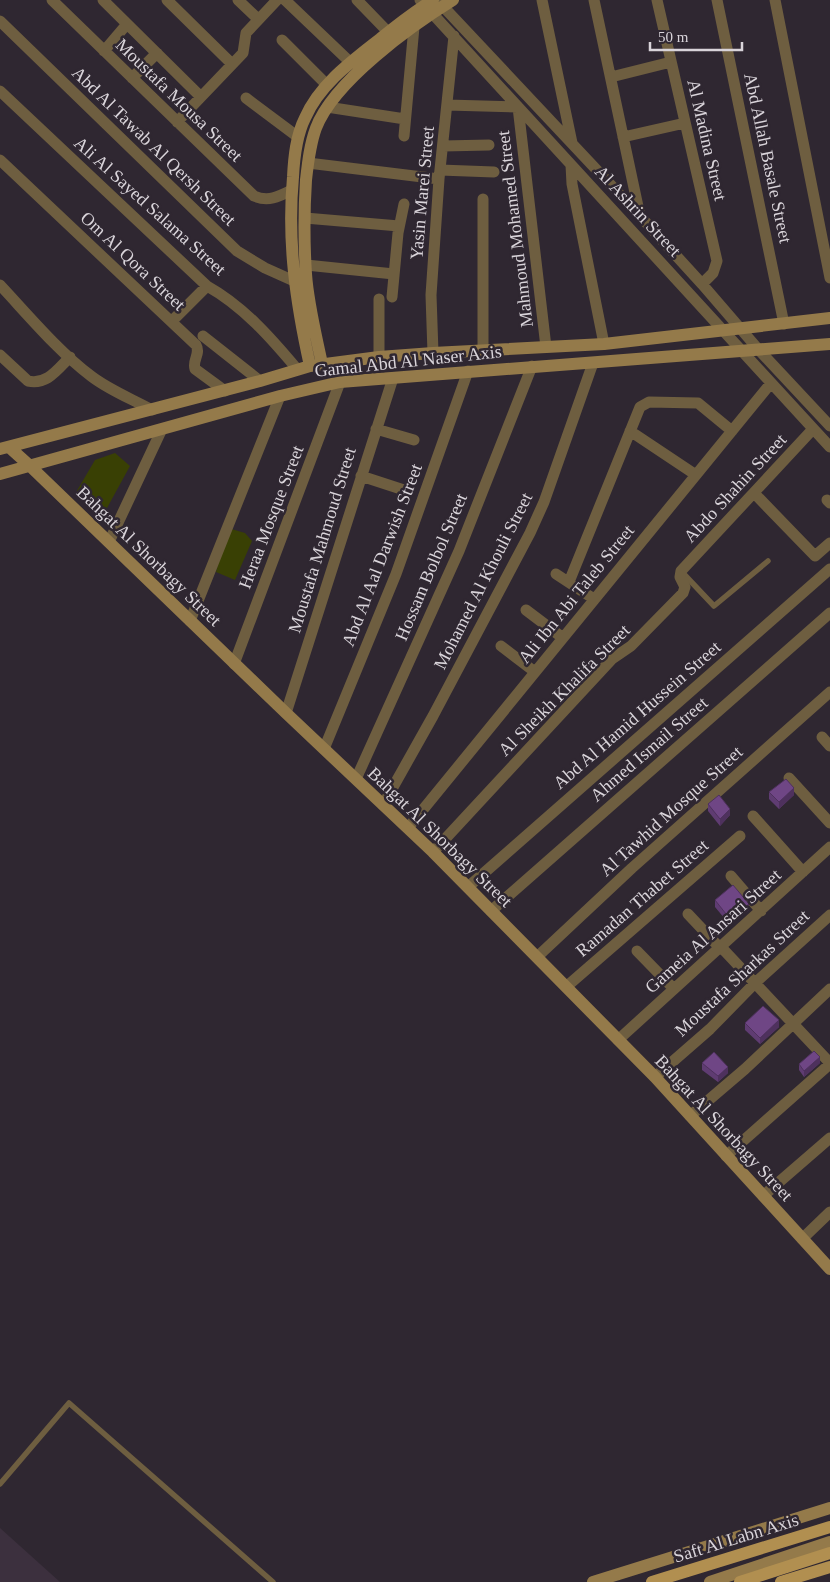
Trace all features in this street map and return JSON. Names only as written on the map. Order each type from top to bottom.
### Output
[{"type":"main road","name":"Saft Al Labn Axis","points":[[652,1582],[830,1527]]},
{"type":"main road","points":[[740,1582],[830,1553]]},
{"type":"main road","points":[[781,1582],[830,1567]]},
{"type":"street","name":"Moustafa Mousa Street","points":[[52,0],[254,196],[263,200],[270,200],[292,190]]},
{"type":"street","points":[[103,0],[201,97]]},
{"type":"street","points":[[167,0],[232,64]]},
{"type":"street","points":[[238,0],[258,19]]},
{"type":"street","points":[[177,122],[243,53],[246,33],[276,0]]},
{"type":"street","points":[[286,0],[350,62]]},
{"type":"street","points":[[357,0],[388,32]]},
{"type":"street","points":[[542,0],[572,144]]},
{"type":"street","points":[[594,0],[640,216]]},
{"type":"street","name":"Al Madina Street","points":[[657,0],[717,262],[712,273],[702,284]]},
{"type":"street","name":"Abd Allah Basale Street","points":[[717,0],[784,324]]},
{"type":"street","points":[[775,0],[830,278]]},
{"type":"street","points":[[309,366],[298,315],[291,242],[292,190],[298,137],[305,117],[317,98],[350,62],[388,32],[435,3]]},
{"type":"street","points":[[309,366],[310,303],[306,265],[304,204],[308,163],[316,127],[327,107],[346,83],[414,27],[435,3]]},
{"type":"street","name":"Al Ashrin Street","points":[[435,3],[640,216],[758,349],[830,426]]},
{"type":"street","name":"Al Ashrin Street","points":[[435,3],[454,36],[830,447]]},
{"type":"street","name":"Abd Al Tawab Al Qersh Street","points":[[0,21],[237,251],[265,268],[294,280]]},
{"type":"street","points":[[104,50],[127,24]]},
{"type":"street","points":[[404,136],[414,27]]},
{"type":"street","name":"Yasin Marei Street","points":[[433,353],[431,295],[439,175],[454,36]]},
{"type":"street","points":[[282,40],[328,85]]},
{"type":"street","points":[[132,78],[157,53]]},
{"type":"street","points":[[611,77],[671,62]]},
{"type":"street","name":"Ali Al Sayed Salama Street","points":[[0,91],[207,286],[223,295],[258,326],[309,366]]},
{"type":"street","points":[[246,98],[298,137]]},
{"type":"street","points":[[447,105],[518,107]]},
{"type":"street","points":[[327,107],[405,119]]},
{"type":"street","name":"Mahmoud Mohamed Street","points":[[518,107],[546,347]]},
{"type":"street","points":[[623,137],[685,123]]},
{"type":"street","points":[[443,146],[489,145]]},
{"type":"street","name":"Om Al Qora Street","points":[[0,160],[198,347],[194,364],[195,369],[225,391]]},
{"type":"street","points":[[308,163],[439,175],[494,172]]},
{"type":"street","points":[[571,165],[572,184],[604,344]]},
{"type":"street","points":[[483,199],[483,350]]},
{"type":"street","points":[[392,297],[399,226],[404,204]]},
{"type":"street","points":[[305,218],[399,226]]},
{"type":"street","points":[[306,265],[394,274]]},
{"type":"street","points":[[0,285],[70,357],[101,383],[152,410]]},
{"type":"street","points":[[172,321],[207,286]]},
{"type":"street","points":[[379,299],[379,357]]},
{"type":"street","name":"Gamal Abd Al Naser Axis","points":[[3,445],[152,410],[309,366],[379,357],[604,344],[830,318]]},
{"type":"street","points":[[203,336],[260,381]]},
{"type":"street","name":"Gamal Abd Al Naser Axis","points":[[0,474],[280,396],[340,382],[830,344]]},
{"type":"street","points":[[0,355],[28,381],[34,382],[47,380],[70,357]]},
{"type":"street","name":"Mohamed Al Khouli Street","points":[[383,805],[442,700],[530,533],[544,502],[593,363]]},
{"type":"street","name":"Hossam Bolbol Street","points":[[356,779],[459,551],[532,366]]},
{"type":"street","name":"Abd Al Aal Darwish Street","points":[[324,749],[396,574],[468,371]]},
{"type":"street","name":"Moustafa Mahmoud Street","points":[[286,713],[392,378]]},
{"type":"street","name":"Heraa Mosque Street","points":[[234,664],[340,382]]},
{"type":"street","name":"Ali Ibn Abi Taleb Street","points":[[408,828],[771,383]]},
{"type":"street","points":[[190,621],[280,396]]},
{"type":"street","points":[[569,582],[640,407],[649,402],[698,402],[732,431]]},
{"type":"street","points":[[376,428],[414,440]]},
{"type":"street","points":[[109,542],[162,429]]},
{"type":"street","name":"Abdo Shahin Street","points":[[682,571],[813,429]]},
{"type":"street","points":[[630,432],[696,475]]},
{"type":"street","name":"Bahgat Al Shorbagy Street","points":[[3,445],[30,466],[234,664],[433,852],[655,1077],[830,1270]]},
{"type":"street","points":[[361,476],[407,491]]},
{"type":"street","points":[[754,493],[815,556],[830,543]]},
{"type":"street","name":"Abd Al Hamid Hussein Street","points":[[468,888],[830,570]]},
{"type":"street","name":"Al Sheikh Khalifa Street","points":[[433,852],[612,659],[631,646],[683,593],[685,587],[680,577],[682,571]]},
{"type":"street","points":[[556,574],[594,599]]},
{"type":"street","points":[[526,610],[563,638]]},
{"type":"street","name":"Ahmed Ismail Street","points":[[491,911],[830,613]]},
{"type":"street","points":[[501,646],[535,672]]},
{"type":"street","name":"Al Tawhid Mosque Street","points":[[537,957],[632,868],[830,692]]},
{"type":"street","points":[[789,778],[830,823]]},
{"type":"street","points":[[753,816],[803,872]]},
{"type":"street","name":"Ramadan Thabet Street","points":[[566,987],[740,836]]},
{"type":"street","name":"Gameia Al Ansari Street","points":[[618,1040],[830,847]]},
{"type":"street","points":[[731,876],[761,911]]},
{"type":"street","points":[[688,914],[830,1063],[726,1156]]},
{"type":"street","name":"Moustafa Sharkas Street","points":[[655,1077],[710,1029],[755,983],[830,915]]},
{"type":"street","points":[[637,951],[674,989]]},
{"type":"street","points":[[690,1116],[745,1069],[830,989]]},
{"type":"street","points":[[763,1196],[830,1138]]},
{"type":"street","points":[[802,1239],[830,1212]]},
{"type":"street","points":[[593,1582],[830,1508]]},
{"type":"street","points":[[710,1582],[830,1542]]},
{"type":"lane","points":[[682,571],[712,605],[716,606],[768,561]]},
{"type":"lane","points":[[0,1484],[69,1403],[273,1582]]},
{"type":"shaded area","points":[[0,1528],[60,1582],[0,1582]]},
{"type":"green space","points":[[115,453],[130,466],[107,508],[75,494],[95,460]]},
{"type":"green space","points":[[228,528],[245,533],[252,541],[235,580],[216,572]]},
{"type":"building","points":[[786,779],[794,788],[779,802],[769,792]]},
{"type":"building","points":[[719,795],[730,809],[720,819],[708,804]]},
{"type":"building","points":[[733,885],[749,904],[730,919],[715,900]]},
{"type":"building","points":[[763,1006],[779,1020],[760,1038],[745,1023]]},
{"type":"building","points":[[814,1051],[820,1057],[804,1071],[799,1064]]},
{"type":"building","points":[[714,1052],[728,1067],[718,1076],[702,1063]]}]
